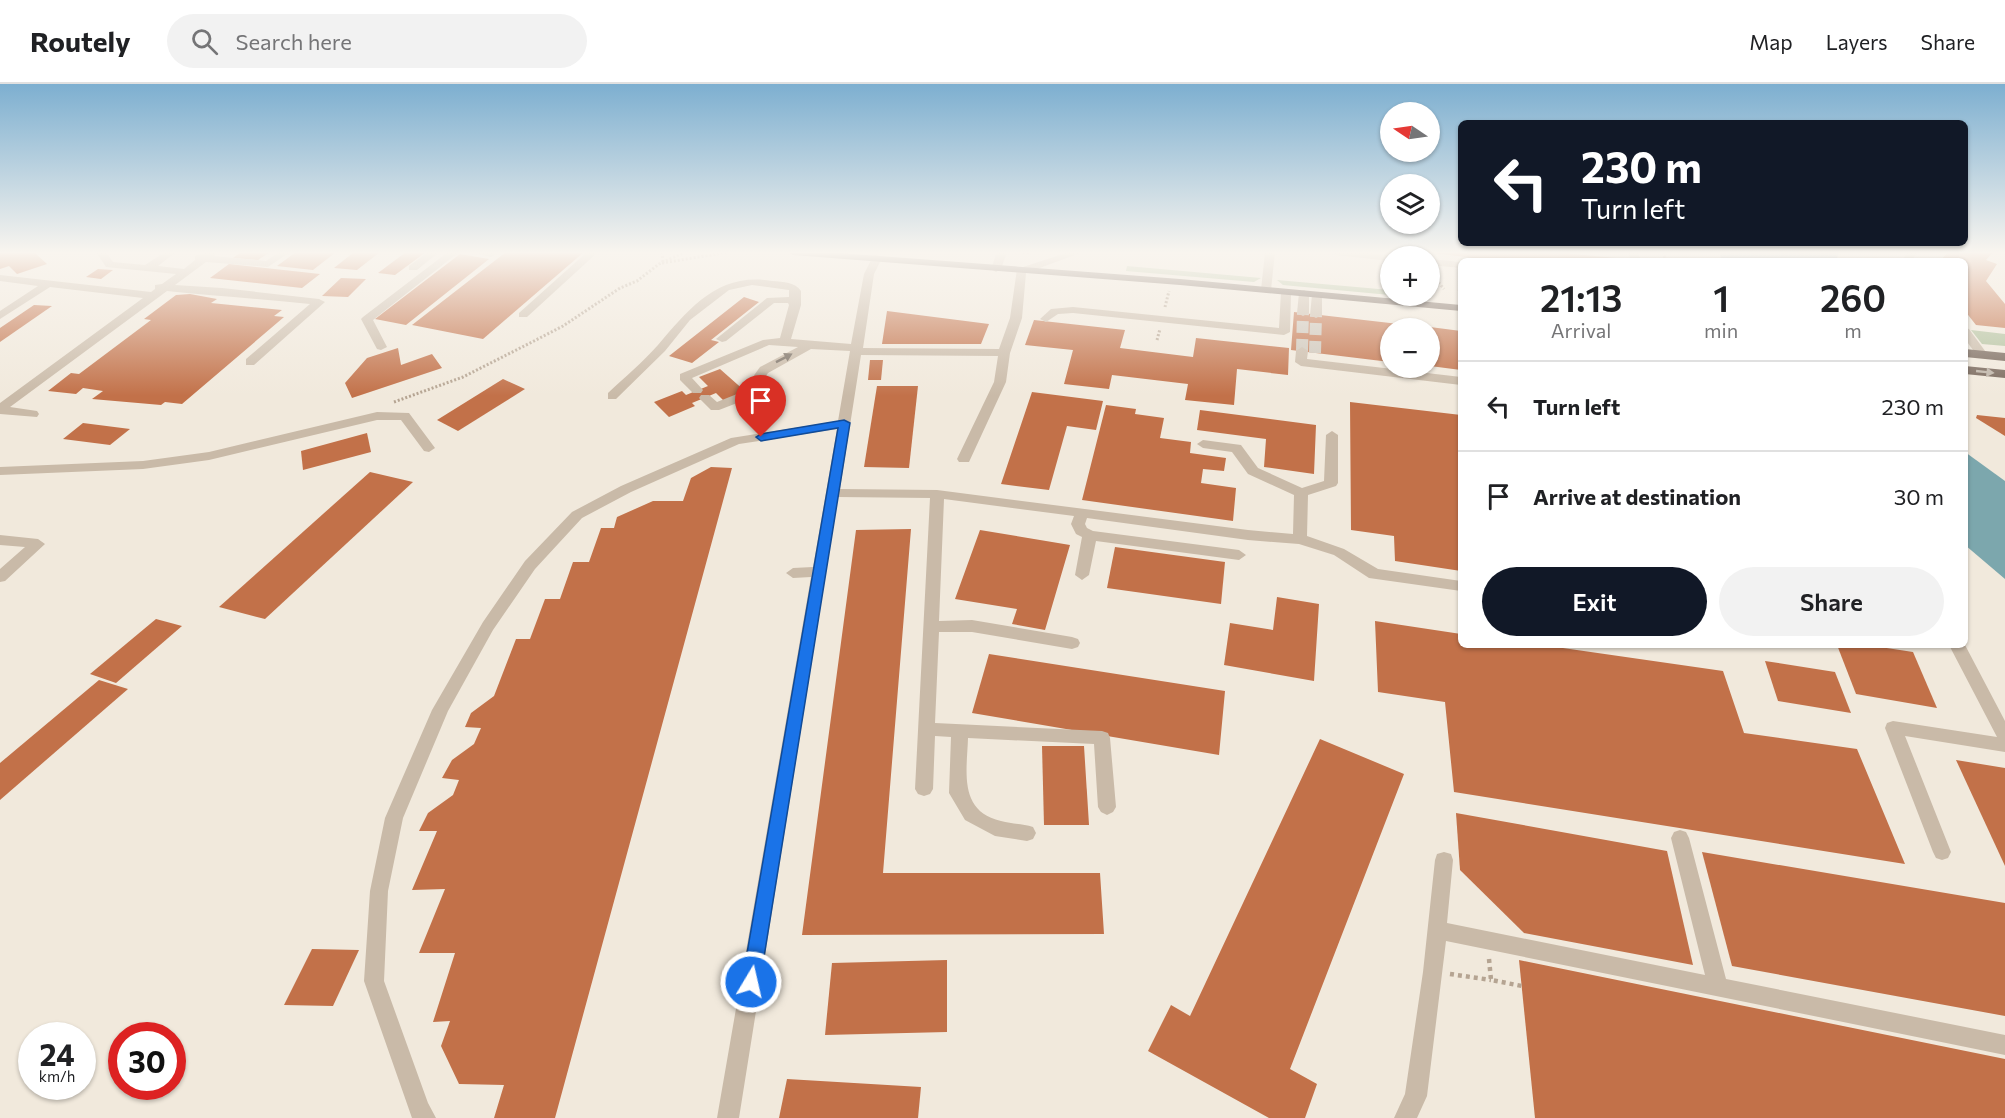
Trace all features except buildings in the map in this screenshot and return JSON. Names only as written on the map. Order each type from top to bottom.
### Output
[{"type":"main road","points":[[1375,300],[1458,308]]},
{"type":"main road","points":[[1968,353],[2005,357]]},
{"type":"main road","points":[[1968,370],[2005,374]]},
{"type":"street","points":[[0,316],[24,300]]},
{"type":"street","points":[[0,397],[132,300]]},
{"type":"street","points":[[0,410],[140,300]]},
{"type":"street","points":[[250,362],[319,302],[304,300]]},
{"type":"street","points":[[381,347],[367,319],[391,300]]},
{"type":"street","points":[[523,315],[539,300]]},
{"type":"street","points":[[612,396],[662,350],[686,318],[709,300]]},
{"type":"street","points":[[722,339],[771,300]]},
{"type":"street","points":[[785,341],[794,302],[790,300]]},
{"type":"street","points":[[728,1118],[865,300]]},
{"type":"street","points":[[964,459],[1000,382],[1004,353],[1016,318],[1018,300]]},
{"type":"street","points":[[1046,319],[1055,311],[1073,310],[1284,333],[1286,300]]},
{"type":"street","points":[[1303,313],[1304,300]]},
{"type":"street","points":[[1316,315],[1317,300]]},
{"type":"street","points":[[1968,335],[1982,355]]},
{"type":"street","points":[[809,345],[764,370],[746,395],[715,406],[684,378],[760,344],[785,341],[857,350],[1004,353]]},
{"type":"street","points":[[1302,351],[1301,362],[1315,358],[1458,381]]},
{"type":"street","points":[[0,410],[33,414]]},
{"type":"street","points":[[0,471],[143,465],[209,456],[377,416],[405,416],[429,448]]},
{"type":"street","points":[[425,1118],[419,1110],[374,981],[379,891],[394,819],[440,711],[488,626],[530,565],[577,514],[626,489],[736,441],[844,423]]},
{"type":"street","points":[[1203,444],[1236,448],[1253,471],[1301,493],[1331,483],[1332,435]]},
{"type":"street","points":[[833,493],[937,494],[1248,535],[1300,539],[1339,552],[1374,574],[1458,586]]},
{"type":"street","points":[[1300,539],[1301,493]]},
{"type":"street","points":[[924,789],[937,494]]},
{"type":"street","points":[[1082,512],[1078,524],[1081,531],[1090,535],[1239,555]]},
{"type":"street","points":[[1082,575],[1090,535]]},
{"type":"street","points":[[0,540],[38,544],[0,577]]},
{"type":"street","points":[[793,573],[820,572]]},
{"type":"street","points":[[931,627],[972,626],[1072,643]]},
{"type":"street","points":[[1955,648],[2005,737]]},
{"type":"street","points":[[1942,852],[1893,728],[2005,745]]},
{"type":"street","points":[[927,729],[1102,738],[1107,807]]},
{"type":"street","points":[[960,731],[958,793],[971,816],[994,828],[1027,833]]},
{"type":"street","points":[[1680,838],[1718,987]]},
{"type":"street","points":[[1405,1118],[1416,1096],[1433,972],[1444,860]]},
{"type":"street","points":[[1437,930],[2005,1044]]},
{"type":"path","points":[[390,403],[446,385],[563,326],[602,300]]},
{"type":"path","points":[[1487,941],[1491,980]]},
{"type":"path","points":[[1433,972],[1522,986]]},
{"type":"green space","points":[[1971,330],[2005,334],[2005,346],[1982,344]]},
{"type":"water","points":[[1968,454],[2005,481],[2005,579],[1968,548]]},
{"type":"tunnel","points":[[1302,351],[1303,313]]},
{"type":"tunnel","points":[[1315,353],[1316,315]]},
{"type":"route","points":[[751,982],[844,423],[761,437]]}]
